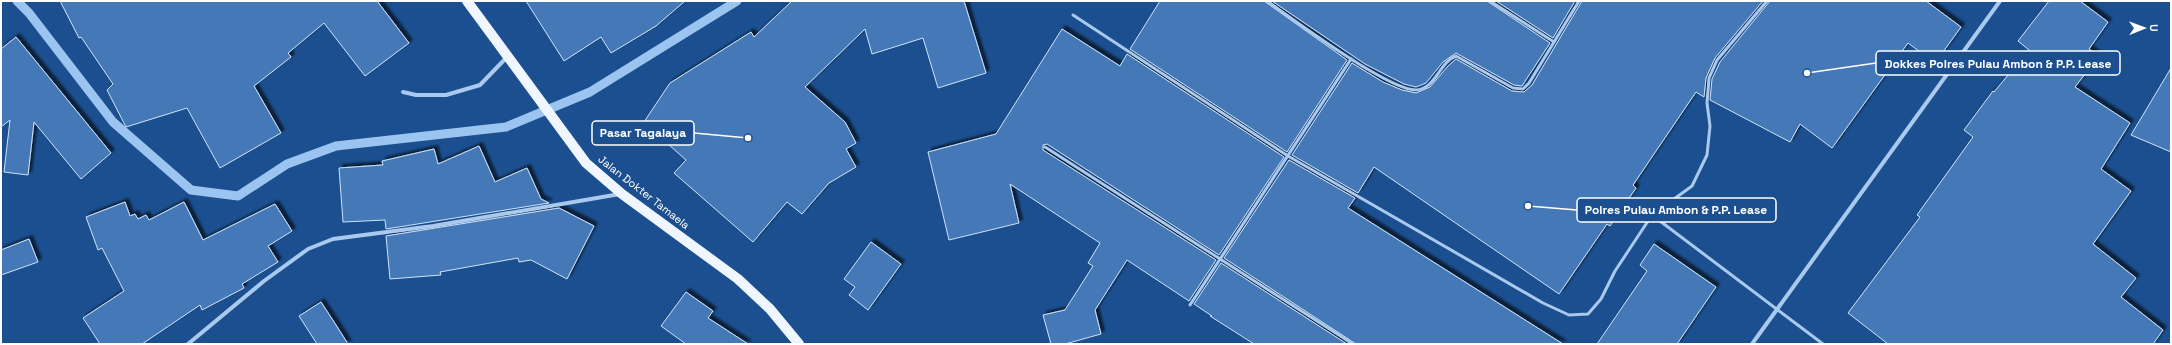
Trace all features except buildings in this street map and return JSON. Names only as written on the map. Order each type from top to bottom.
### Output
[{"type":"main road","name":"Jalan Dokter Tamaela","points":[[467,1],[586,163],[622,194],[738,279],[770,309],[799,344]]},
{"type":"street","points":[[1752,344],[2000,1]]},
{"type":"street","points":[[403,92],[416,95],[446,95],[480,85],[507,57]]},
{"type":"street","points":[[188,344],[264,281],[302,254],[332,239],[426,228],[622,194]]},
{"type":"lane","points":[[1267,1],[1351,59],[1398,85],[1416,90],[1424,87],[1435,79],[1448,58],[1456,56],[1466,60],[1513,88],[1523,89],[1529,83],[1579,1]]},
{"type":"lane","points":[[1490,1],[1554,42]]},
{"type":"lane","points":[[1073,15],[1288,156],[1536,299],[1569,315],[1588,314],[1601,299],[1616,271],[1652,215],[1692,186],[1707,155],[1710,126],[1707,103],[1709,78],[1717,60],[1767,1]]},
{"type":"lane","points":[[1190,305],[1351,59]]},
{"type":"lane","points":[[1045,148],[1221,258],[1353,344]]},
{"type":"lane","points":[[1652,215],[1823,344]]},
{"type":"waterway","points":[[17,1],[29,13],[113,122],[191,190],[238,196],[287,164],[336,146],[506,127],[590,92],[737,1]]},
{"type":"place","name":"Dokkes Polres Pulau Ambon & P.P. Lease","points":[[1807,73]]},
{"type":"place","name":"Pasar Tagalaya","points":[[748,138]]},
{"type":"place","name":"Polres Pulau Ambon & P.P. Lease","points":[[1528,206]]}]
